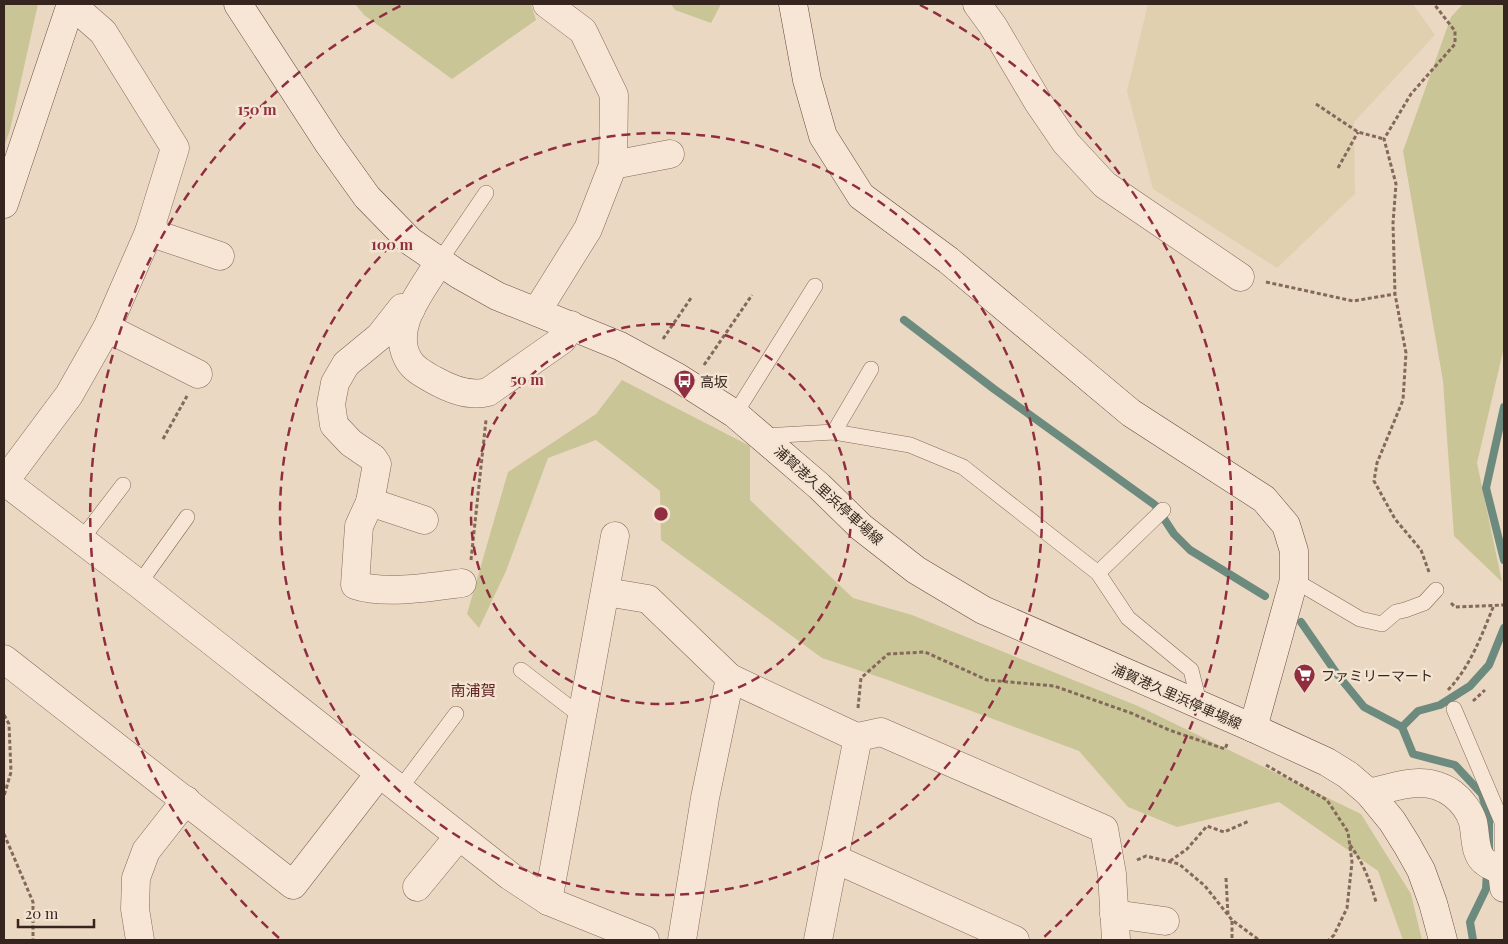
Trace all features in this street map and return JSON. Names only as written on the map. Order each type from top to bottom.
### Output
[{"type":"street","points":[[4,204],[71,4],[104,32],[175,148],[149,232],[107,328],[69,394],[4,482],[139,584],[510,876],[548,901],[645,940]]},
{"type":"street","name":"浦賀港久里浜停車場線","points":[[238,4],[329,144],[367,197],[410,241],[439,262],[497,296],[620,346],[690,385],[735,414],[763,436],[861,527],[916,570],[983,610],[1200,706],[1241,734],[1327,762],[1348,775],[1369,793],[1392,820],[1421,870],[1433,903],[1442,940]]},
{"type":"street","points":[[537,311],[588,229],[613,165],[614,95],[584,31],[547,4]]},
{"type":"street","points":[[793,4],[807,80],[823,136],[861,196],[948,260],[1131,412],[1264,499],[1286,525],[1294,551],[1294,580],[1241,734]]},
{"type":"street","points":[[977,4],[993,26],[1038,102],[1066,144],[1105,185],[1240,277]]},
{"type":"street","points":[[613,165],[670,154]]},
{"type":"street","points":[[149,232],[220,256]]},
{"type":"street","points":[[439,262],[411,309],[402,331],[402,342],[408,360],[418,371],[446,387],[478,394],[488,392],[562,340],[571,325]]},
{"type":"street","points":[[411,309],[402,308],[380,336],[346,364],[335,384],[331,404],[334,425],[351,443],[373,458],[377,464],[370,502],[359,526],[356,585],[378,589],[418,589],[462,583]]},
{"type":"street","points":[[107,328],[198,374]]},
{"type":"street","points":[[370,502],[424,520]]},
{"type":"street","points":[[548,901],[615,536]]},
{"type":"street","points":[[606,592],[648,599],[730,678],[856,736],[881,732],[1104,829],[1112,874],[1115,927],[1165,921]]},
{"type":"street","points":[[4,659],[293,885],[389,782]]},
{"type":"street","points":[[682,940],[705,798],[730,678]]},
{"type":"street","points":[[818,940],[856,736]]},
{"type":"street","points":[[1369,793],[1425,782],[1444,787],[1466,807],[1472,821],[1480,856],[1497,872]]},
{"type":"street","points":[[140,940],[135,909],[136,878],[146,851],[186,800]]},
{"type":"street","points":[[417,887],[459,836]]},
{"type":"street","points":[[833,858],[1015,940]]},
{"type":"lane","points":[[439,262],[486,193]]},
{"type":"lane","points":[[735,414],[815,286]]},
{"type":"lane","points":[[834,432],[871,369]]},
{"type":"lane","points":[[763,436],[834,432],[910,445],[963,467],[1098,573],[1128,618],[1190,670],[1200,706]]},
{"type":"lane","points":[[81,540],[123,485]]},
{"type":"lane","points":[[1098,573],[1159,513]]},
{"type":"lane","points":[[139,584],[187,517]]},
{"type":"lane","points":[[1294,580],[1360,619],[1382,624],[1396,612],[1424,603],[1436,590]]},
{"type":"lane","points":[[521,670],[581,716]]},
{"type":"lane","points":[[1454,709],[1502,822],[1497,872]]},
{"type":"lane","points":[[389,782],[456,714]]},
{"type":"path","points":[[1434,4],[1455,31],[1455,44],[1411,94],[1384,139],[1396,184],[1393,223],[1395,294],[1406,353],[1403,400],[1377,463],[1374,481],[1395,518],[1421,550],[1436,590],[1455,607],[1504,605]]},
{"type":"path","points":[[1316,104],[1358,132],[1384,139]]},
{"type":"path","points":[[1338,168],[1358,132]]},
{"type":"path","points":[[1240,277],[1353,301],[1395,294]]},
{"type":"path","points":[[690,385],[752,296]]},
{"type":"path","points":[[648,361],[691,298]]},
{"type":"path","points":[[163,439],[196,382],[198,374]]},
{"type":"path","points":[[462,583],[470,573],[488,392]]},
{"type":"path","points":[[1445,694],[1457,681],[1474,652],[1494,605]]},
{"type":"path","points":[[856,736],[861,678],[888,654],[924,652],[987,680],[1054,686],[1131,713],[1168,730],[1225,749],[1241,734]]},
{"type":"path","points":[[4,715],[9,724],[11,772],[4,796]]},
{"type":"path","points":[[1262,763],[1327,800],[1348,832],[1352,862],[1347,908],[1330,940]]},
{"type":"path","points":[[1169,861],[1187,849],[1207,826],[1224,832],[1249,821]]},
{"type":"path","points":[[4,834],[32,902],[33,940]]},
{"type":"path","points":[[1350,844],[1364,868],[1376,902]]},
{"type":"path","points":[[1112,874],[1146,856],[1179,864],[1205,886],[1232,920],[1259,940]]},
{"type":"path","points":[[1226,878],[1228,916]]},
{"type":"path","points":[[1232,920],[1232,940]]},
{"type":"shaded area","points":[[4,4],[38,4],[10,130],[4,147]]},
{"type":"shaded area","points":[[355,4],[531,4],[536,20],[452,79],[364,15]]},
{"type":"shaded area","points":[[671,4],[721,4],[711,23],[675,10]]},
{"type":"shaded area","points":[[1148,4],[1413,4],[1435,35],[1354,122],[1355,194],[1277,268],[1153,189],[1127,91]]},
{"type":"shaded area","points":[[1463,4],[1504,4],[1504,347],[1477,463],[1502,582],[1454,536],[1443,381],[1403,151],[1451,17]]},
{"type":"shaded area","points":[[622,380],[750,446],[750,500],[853,598],[912,615],[1138,706],[1361,814],[1411,894],[1422,940],[1403,940],[1378,871],[1279,802],[1177,827],[1128,807],[1079,751],[888,680],[822,658],[661,540],[660,491],[596,440],[548,458],[506,571],[479,628],[467,614],[508,472],[596,414]]},
{"type":"waterway","points":[[904,320],[994,389],[1155,505],[1174,534],[1190,550],[1265,596]]},
{"type":"waterway","points":[[1504,407],[1486,488],[1504,560]]},
{"type":"waterway","points":[[1301,622],[1337,674],[1364,707],[1402,727]]},
{"type":"waterway","points":[[1489,852],[1489,820],[1482,794],[1455,765],[1413,754],[1402,727],[1418,711],[1440,705],[1470,686],[1489,665],[1504,628]]},
{"type":"waterway","points":[[1473,940],[1470,922],[1486,889],[1487,871]]},
{"type":"place","name":"高坂","points":[[684,400]]},
{"type":"place","name":"ファミリーマート","points":[[1305,694]]},
{"type":"district","name":"南浦賀","points":[[473,690]]}]
